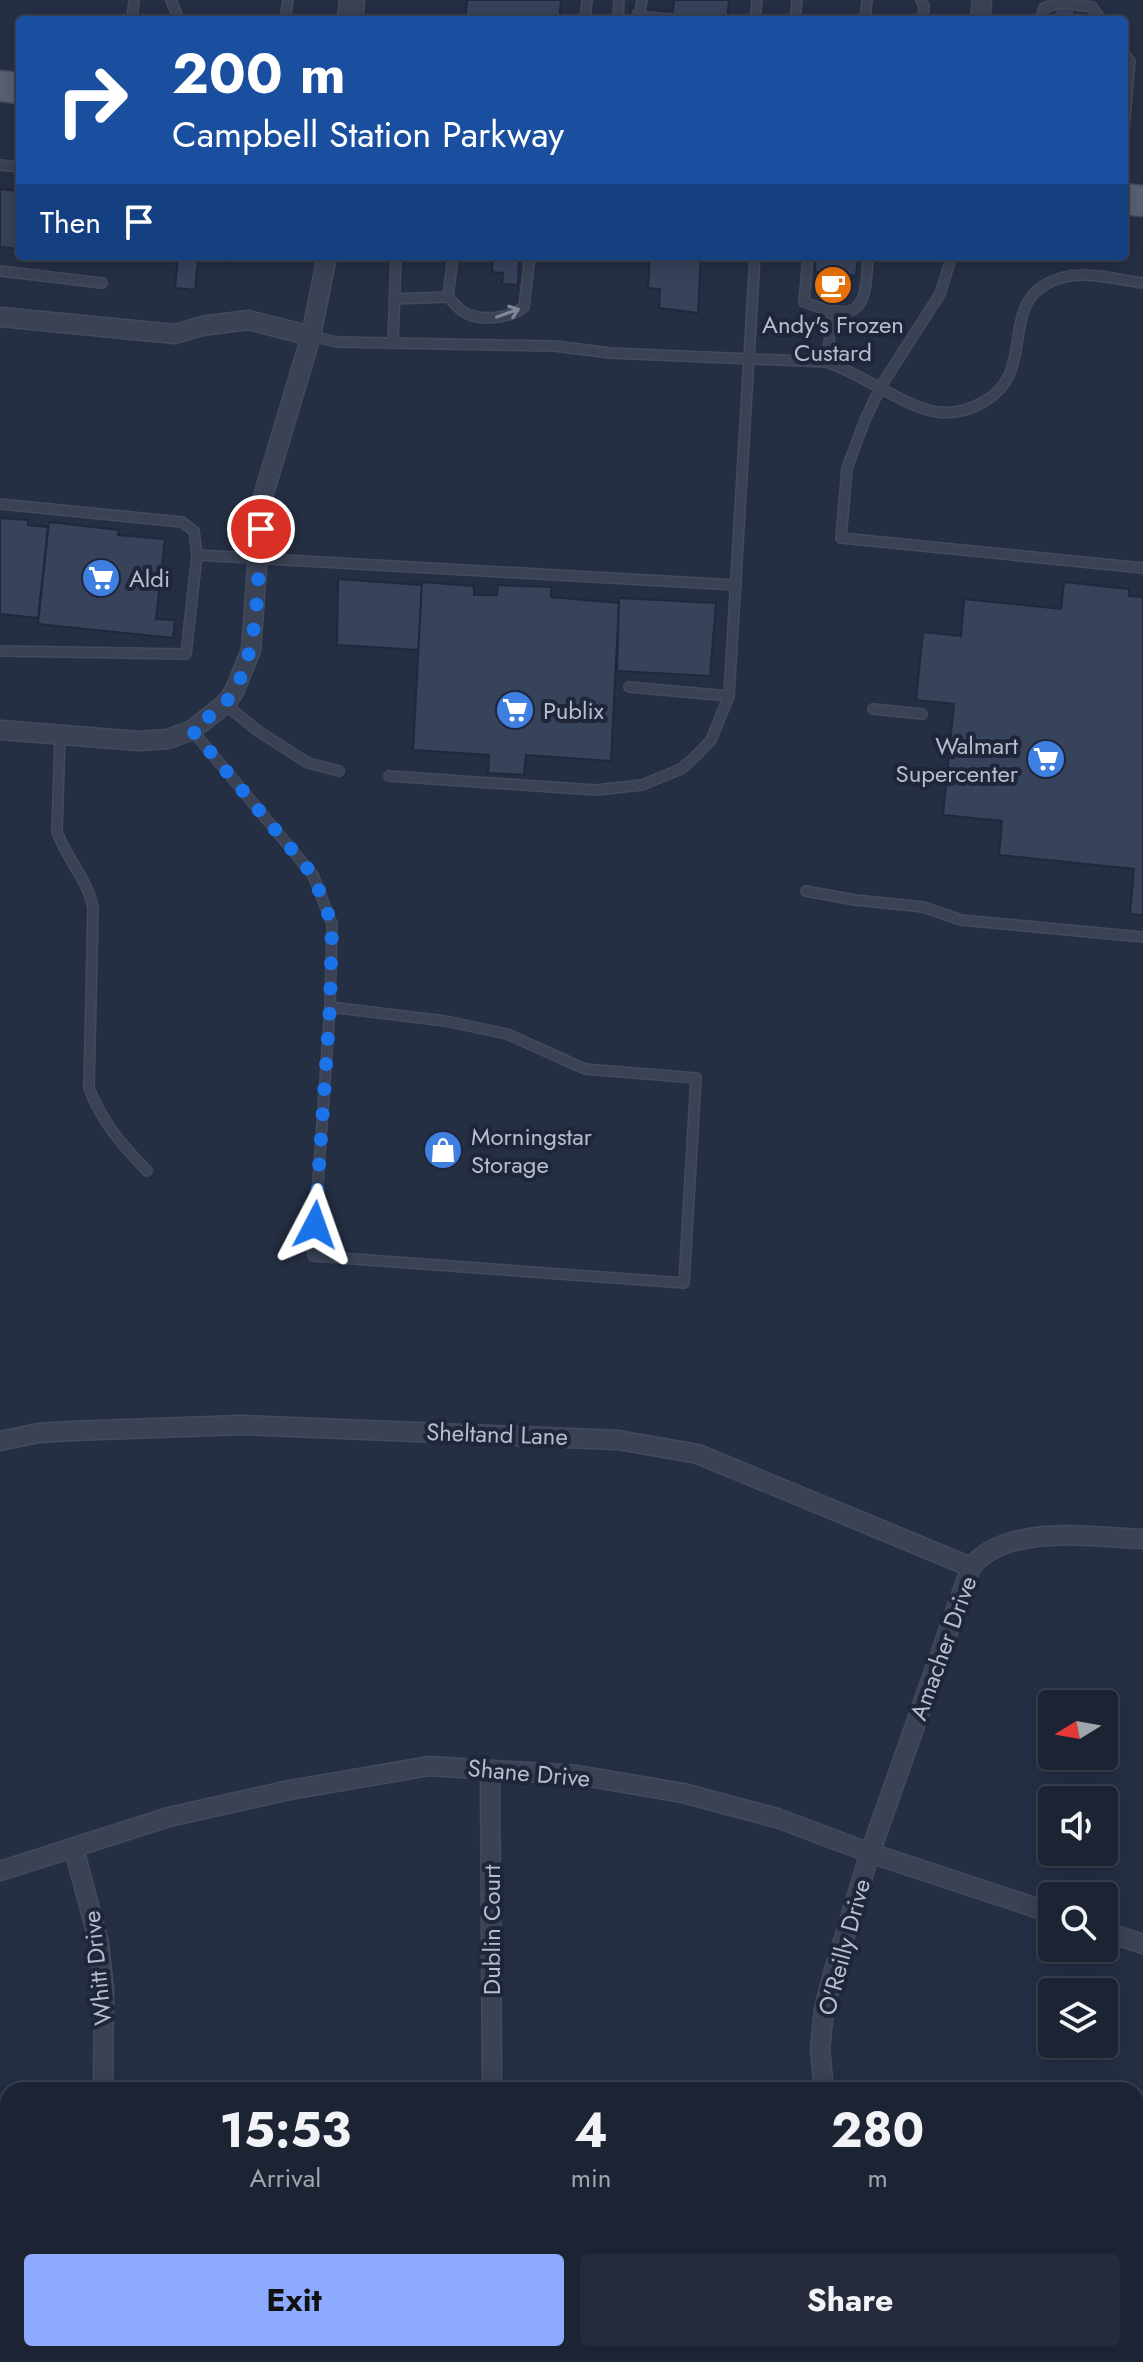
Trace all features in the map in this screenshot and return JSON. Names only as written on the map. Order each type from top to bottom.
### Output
[{"type":"street","points":[[0,730],[139,741],[168,739],[192,730],[225,704],[234,692],[251,650],[262,500],[311,336],[326,260]]},
{"type":"street","points":[[0,317],[175,334],[202,326],[248,320],[311,336]]},
{"type":"street","name":"Sheltand Lane","points":[[0,1441],[49,1432],[241,1425],[618,1440],[698,1454],[971,1567]]},
{"type":"street","name":"Amacher Drive","points":[[870,1853],[971,1567],[981,1555],[1018,1540],[1052,1536],[1143,1539]]},
{"type":"street","name":"Shane Drive","points":[[0,1871],[169,1817],[290,1790],[429,1766],[577,1775],[683,1793],[777,1818],[870,1853],[1038,1908]]},
{"type":"street","name":"Dublin Court","points":[[490,1770],[492,2082]]},
{"type":"street","name":"Whitt Drive","points":[[74,1849],[99,1943],[104,1991],[103,2082]]},
{"type":"street","name":"O'Reilly Drive","points":[[823,2082],[820,2049],[824,2010],[870,1853]]},
{"type":"street","points":[[1118,1936],[1143,1944]]},
{"type":"lane","points":[[1041,16],[1044,8],[1058,3],[1092,7],[1098,16]]},
{"type":"lane","points":[[1128,58],[1128,84]]},
{"type":"lane","points":[[393,343],[396,260]]},
{"type":"lane","points":[[448,297],[453,260]]},
{"type":"lane","points":[[394,299],[448,297],[464,313],[498,318],[515,314],[524,307],[530,260]]},
{"type":"lane","points":[[389,776],[596,790],[642,785],[681,769],[711,740],[729,696],[755,260]]},
{"type":"lane","points":[[808,260],[804,302],[832,313],[844,313],[861,302],[865,295],[868,260]]},
{"type":"lane","points":[[951,260],[940,294],[881,386],[847,468],[841,538],[1143,568]]},
{"type":"lane","points":[[0,271],[102,283]]},
{"type":"lane","points":[[311,336],[337,342],[555,346],[610,353],[827,362],[849,370],[920,408],[936,412],[967,410],[990,398],[1009,379],[1017,348],[1021,312],[1040,288],[1065,277],[1079,276],[1143,283]]},
{"type":"lane","points":[[827,362],[832,313]]},
{"type":"lane","points":[[0,504],[182,522],[194,531],[197,555],[186,654],[0,651]]},
{"type":"lane","points":[[197,555],[736,585]]},
{"type":"lane","points":[[629,687],[729,696]]},
{"type":"lane","points":[[225,704],[258,731],[308,763],[339,771]]},
{"type":"lane","points":[[873,709],[922,714]]},
{"type":"lane","points":[[192,730],[313,875],[332,924],[330,1007],[313,1256],[684,1283],[696,1078],[585,1069],[507,1034],[445,1021],[330,1007]]},
{"type":"lane","points":[[60,736],[57,831],[61,845],[90,892],[93,908],[89,1088],[99,1113],[122,1146],[147,1171]]},
{"type":"lane","points":[[806,891],[923,907],[961,920],[1143,937]]},
{"type":"building","points":[[467,0],[561,0],[559,16],[465,16]]},
{"type":"building","points":[[674,0],[729,0],[727,16],[630,16],[631,8],[673,12]]},
{"type":"building","points":[[1055,7],[1075,11],[1074,16],[1054,16]]},
{"type":"building","points":[[1055,7],[1075,11],[1074,16],[1054,16]]},
{"type":"building","points":[[0,189],[16,191],[16,249],[0,247]]},
{"type":"building","points":[[178,260],[198,260],[195,290],[175,288]]},
{"type":"building","points":[[493,260],[519,260],[518,285],[502,284],[503,273],[492,272]]},
{"type":"building","points":[[650,260],[701,260],[698,313],[659,308],[660,289],[648,288]]},
{"type":"building","name":"Andy's Frozen Custard","points":[[816,260],[858,260],[856,276],[849,275],[847,299],[817,295],[819,272],[815,272]]},
{"type":"building","points":[[0,518],[28,520],[28,525],[48,527],[38,618],[0,614]]},
{"type":"building","name":"Aldi","points":[[49,522],[119,530],[118,535],[165,539],[156,619],[175,620],[173,638],[38,624]]},
{"type":"building","points":[[338,579],[422,585],[419,650],[337,645]]},
{"type":"building","name":"Publix","points":[[422,582],[474,586],[474,595],[497,595],[498,585],[551,587],[551,597],[619,603],[611,761],[526,755],[524,775],[488,773],[489,755],[413,750]]},
{"type":"building","name":"Walmart Supercenter","points":[[1064,582],[1129,589],[1129,596],[1143,597],[1143,915],[1130,914],[1134,869],[999,855],[1002,821],[943,815],[954,704],[916,700],[923,632],[961,636],[964,599],[1061,609]]},
{"type":"building","points":[[619,598],[716,603],[710,676],[617,671]]},
{"type":"place","name":"Andy's Frozen Custard","points":[[833,285]]},
{"type":"place","name":"Aldi","points":[[101,578]]},
{"type":"place","name":"Publix","points":[[515,710]]},
{"type":"place","name":"Walmart Supercenter","points":[[1046,759]]},
{"type":"place","name":"Morningstar Storage","points":[[443,1150]]},
{"type":"route","points":[[261,529],[251,650],[234,692],[225,704],[192,730],[313,875],[332,924],[330,1007],[315,1225]]}]
